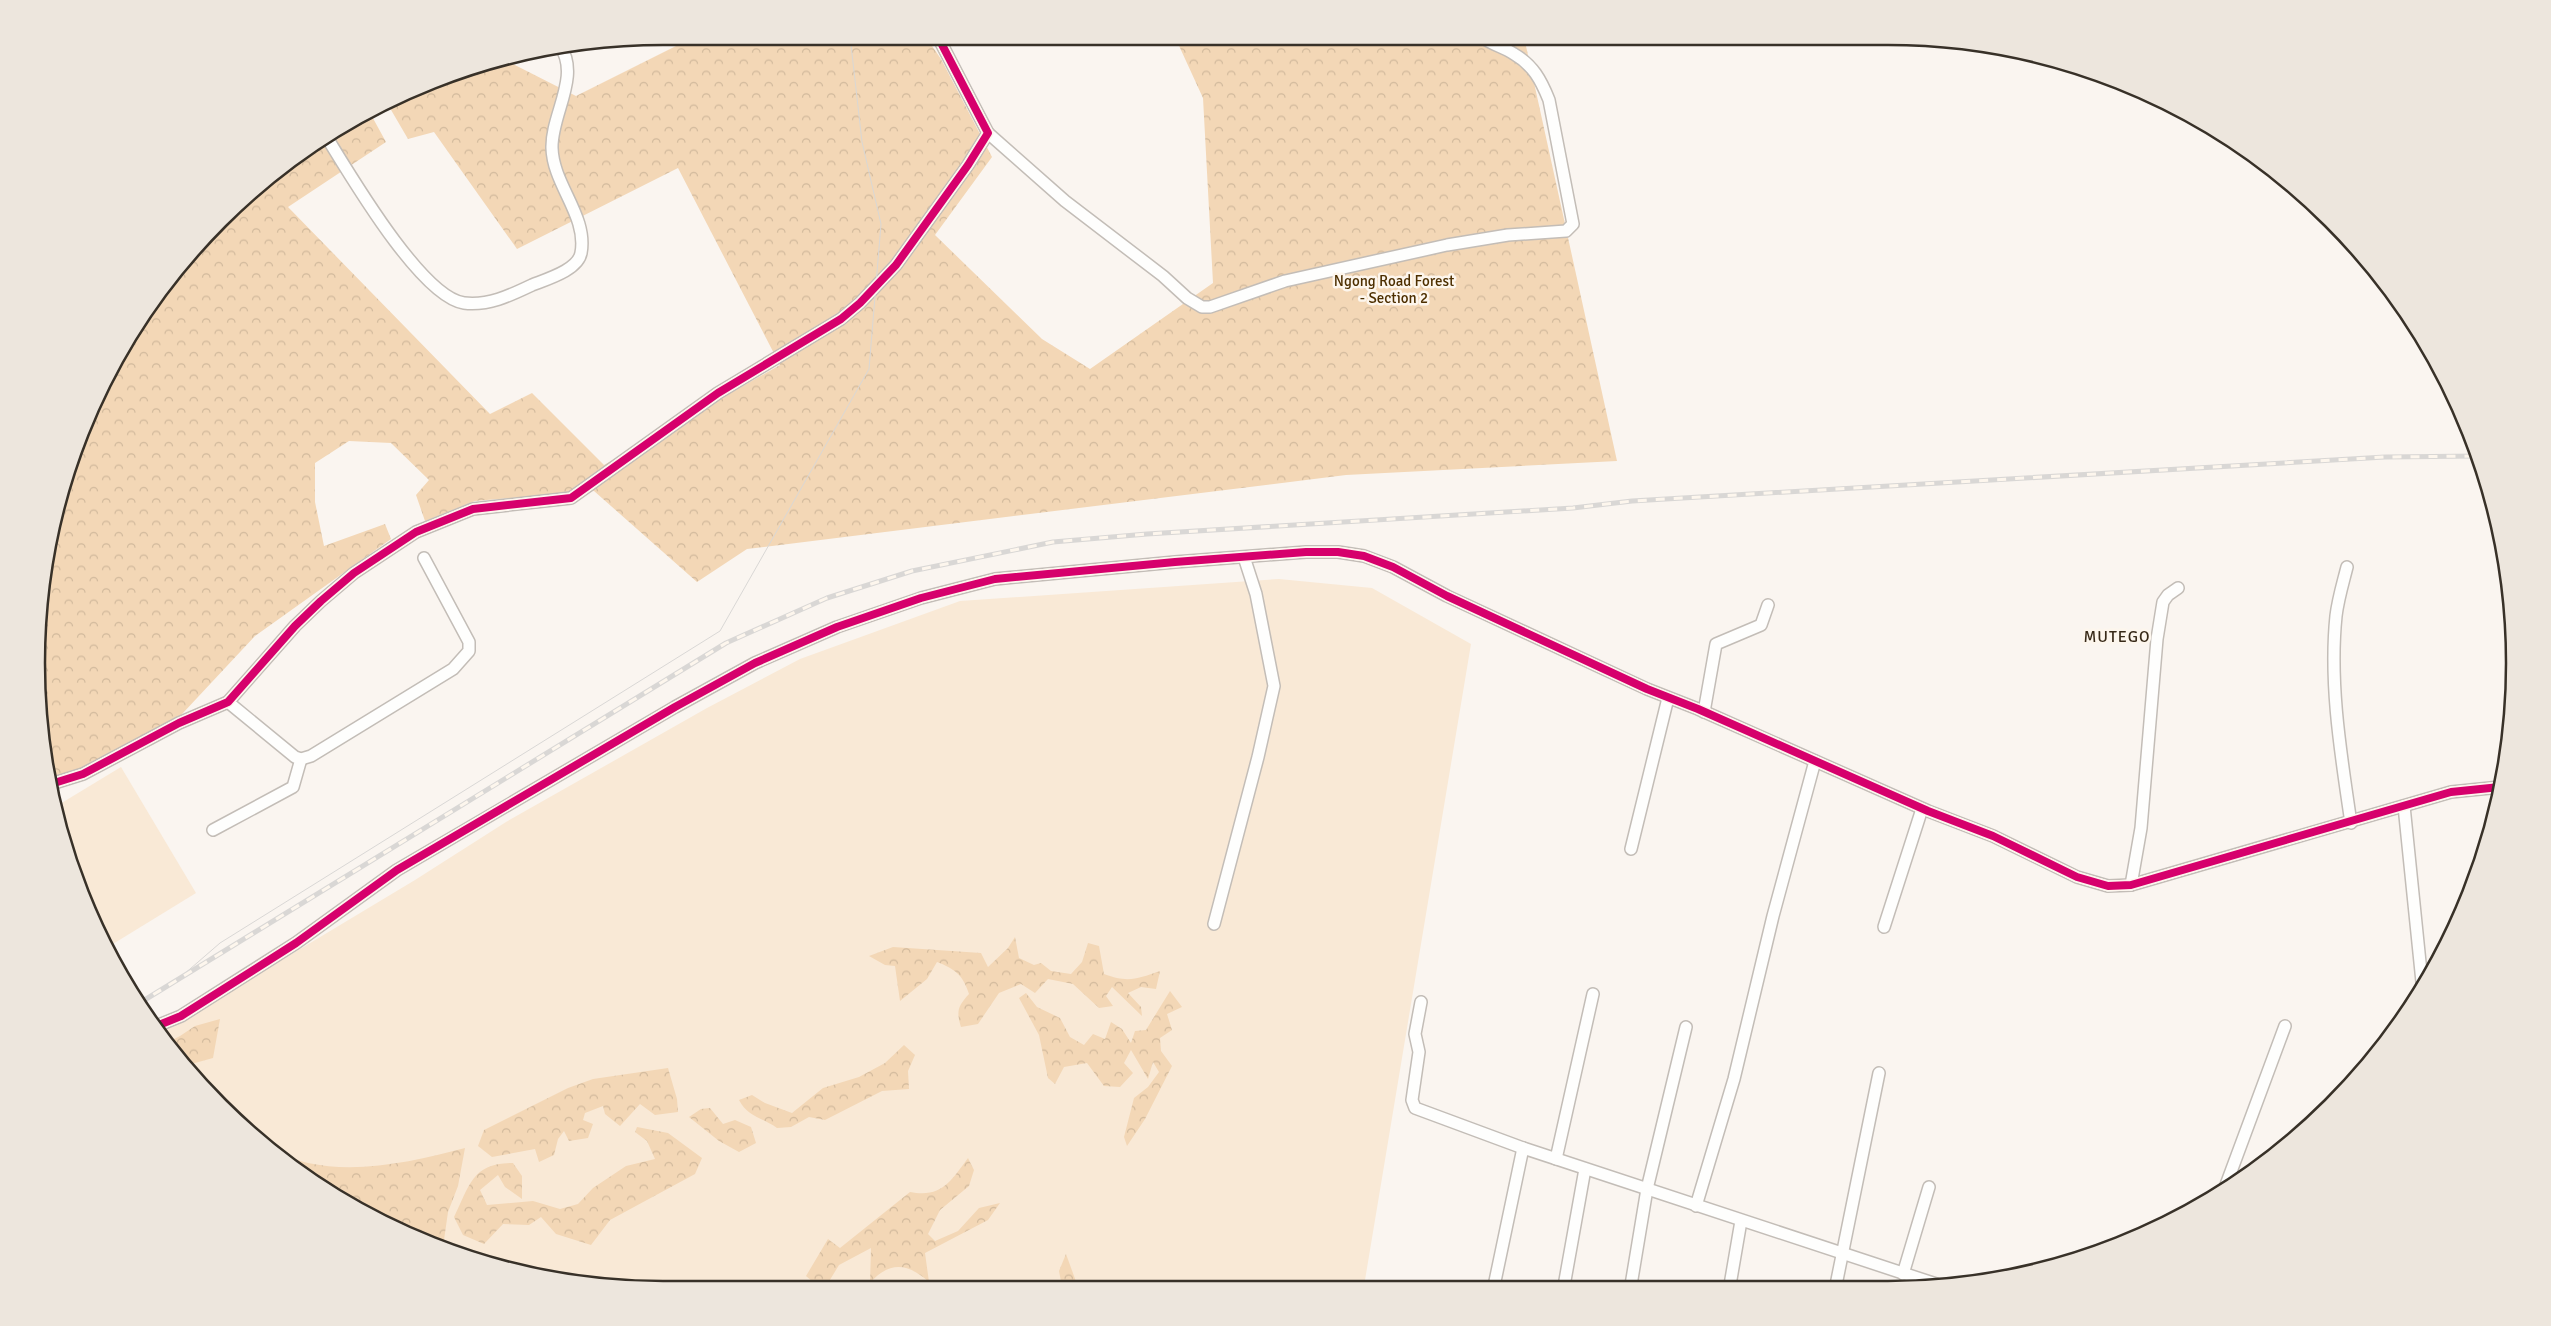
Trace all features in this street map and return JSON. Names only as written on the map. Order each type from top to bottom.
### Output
[{"type":"street","points":[[943,45],[988,133],[1065,201],[1163,276],[1187,298],[1202,306],[1210,307],[1285,280],[1447,245],[1508,234],[1566,231],[1572,228],[1573,224],[1549,100],[1533,69],[1513,53],[1498,45]]},
{"type":"street","points":[[330,143],[368,202],[417,270],[429,282],[442,293],[462,302],[484,303],[509,296],[568,269],[578,261],[581,253],[578,220],[555,170],[552,148],[556,118],[568,78],[567,56],[565,53]]},
{"type":"street","points":[[57,782],[83,774],[179,723],[228,702],[295,626],[321,601],[354,573],[416,532],[473,509],[571,498],[718,393],[841,319],[860,303],[896,265],[968,165],[988,133]]},
{"type":"street","points":[[162,1024],[181,1016],[296,944],[397,870],[718,682],[789,647],[897,606],[995,579],[1306,552],[1338,552],[1364,556],[1392,567],[1447,596],[1668,698],[1704,712],[1922,809],[1993,836],[2077,877],[2108,886],[2131,885],[2450,792],[2493,788]]},
{"type":"street","points":[[1214,924],[1258,757],[1274,686],[1256,594],[1244,557]]},
{"type":"street","points":[[228,702],[276,743],[295,757],[302,759],[334,743],[453,669],[469,651],[469,642],[466,633],[424,558]]},
{"type":"street","points":[[2347,567],[2336,613],[2334,638],[2341,755],[2351,822]]},
{"type":"street","points":[[2131,885],[2141,828],[2157,639],[2163,602],[2168,595],[2178,588]]},
{"type":"street","points":[[1704,712],[1716,644],[1761,625],[1768,605]]},
{"type":"street","points":[[1631,849],[1668,698]]},
{"type":"street","points":[[213,830],[293,786],[302,759]]},
{"type":"street","points":[[1696,1206],[1730,1092],[1773,916],[1815,761]]},
{"type":"street","points":[[2404,806],[2421,975]]},
{"type":"street","points":[[1884,927],[1922,809]]},
{"type":"street","points":[[1556,1159],[1593,994]]},
{"type":"street","points":[[1422,1002],[1414,1034],[1420,1052],[1412,1100],[1415,1108],[1585,1169],[1923,1280]]},
{"type":"street","points":[[2228,1179],[2285,1026]]},
{"type":"street","points":[[1632,1281],[1647,1189],[1686,1027]]},
{"type":"street","points":[[1837,1281],[1879,1073]]},
{"type":"street","points":[[1495,1281],[1523,1148]]},
{"type":"street","points":[[1565,1281],[1585,1169]]},
{"type":"street","points":[[1903,1274],[1929,1187]]},
{"type":"street","points":[[1731,1281],[1741,1221]]},
{"type":"shaded area","points":[[1279,579],[1372,588],[1471,644],[1365,1281],[663,1281],[582,1276],[542,1269],[503,1260],[427,1234],[354,1198],[320,1177],[256,1128],[226,1100],[198,1070],[166,1030],[415,880],[506,822],[707,708],[800,659],[960,601]]},
{"type":"shaded area","points":[[121,767],[196,893],[113,944],[92,899],[78,862],[61,803]]},
{"type":"green space","name":"Ngong Road Forest - Section 2","points":[[678,45],[931,45],[941,59],[992,157],[935,235],[1042,339],[1090,369],[1213,283],[1203,98],[1179,45],[1526,45],[1617,461],[1346,475],[747,549],[697,582],[594,491],[475,501],[425,521],[416,495],[429,480],[391,443],[349,441],[315,463],[315,502],[324,546],[385,524],[391,539],[255,636],[154,744],[58,789],[50,744],[46,703],[46,623],[50,582],[66,503],[92,427],[128,354],[149,320],[198,256],[256,198],[320,149],[354,128],[373,118],[386,142],[288,207],[490,414],[532,393],[604,465],[780,365],[678,168],[517,249],[434,132],[408,139],[390,109],[464,78],[512,64],[576,96]]},
{"type":"green space","points":[[1015,937],[1019,958],[1034,965],[1041,963],[1051,971],[1071,974],[1082,962],[1088,943],[1099,946],[1104,974],[1112,977],[1132,979],[1160,971],[1156,989],[1141,987],[1128,993],[1141,1007],[1142,1016],[1112,987],[1106,996],[1113,1006],[1099,1008],[1073,984],[1048,979],[1035,993],[1021,984],[999,993],[978,1024],[961,1027],[959,1009],[969,994],[961,977],[953,970],[937,962],[927,979],[900,1001],[895,966],[885,965],[869,956],[893,947],[981,953],[988,967],[1008,948]]},
{"type":"green space","points":[[1170,991],[1182,1007],[1167,1014],[1172,1030],[1160,1038],[1161,1051],[1172,1066],[1145,1119],[1127,1146],[1124,1137],[1134,1098],[1148,1087],[1159,1072],[1153,1062],[1148,1079],[1131,1050],[1124,1063],[1133,1073],[1120,1087],[1104,1086],[1087,1063],[1064,1067],[1055,1084],[1048,1078],[1039,1035],[1019,998],[1026,993],[1037,1007],[1060,1018],[1070,1037],[1084,1045],[1093,1034],[1105,1039],[1111,1022],[1122,1029],[1131,1043],[1135,1031],[1146,1030]]},
{"type":"green space","points":[[220,1019],[213,1058],[193,1064],[173,1039],[195,1026]]},
{"type":"green space","points":[[904,1045],[915,1055],[908,1071],[909,1089],[882,1091],[825,1120],[809,1117],[791,1127],[777,1128],[746,1110],[739,1100],[752,1095],[765,1103],[792,1113],[823,1088],[859,1077],[885,1063]]},
{"type":"green space","points":[[668,1068],[677,1099],[678,1112],[655,1115],[640,1104],[620,1126],[605,1114],[603,1106],[585,1113],[583,1120],[593,1124],[588,1138],[569,1141],[564,1131],[558,1139],[554,1155],[539,1162],[535,1149],[492,1157],[478,1146],[484,1130],[568,1088],[593,1079]]},
{"type":"green space","points":[[710,1108],[723,1124],[735,1120],[751,1127],[756,1143],[739,1152],[719,1141],[689,1117],[701,1109]]},
{"type":"green space","points":[[637,1127],[668,1133],[702,1158],[695,1174],[610,1220],[591,1245],[556,1234],[541,1217],[529,1225],[503,1224],[484,1244],[463,1235],[454,1217],[474,1178],[489,1167],[513,1163],[522,1176],[522,1199],[505,1187],[498,1175],[480,1190],[487,1205],[533,1201],[560,1209],[578,1204],[593,1188],[626,1166],[655,1159],[647,1141],[635,1132]]},
{"type":"green space","points":[[465,1148],[458,1186],[448,1212],[444,1240],[390,1217],[354,1198],[296,1160],[327,1166],[367,1167],[427,1157]]},
{"type":"green space","points":[[968,1158],[974,1170],[969,1186],[940,1210],[928,1234],[935,1241],[958,1231],[979,1208],[1000,1203],[988,1220],[925,1253],[929,1281],[914,1271],[900,1267],[885,1271],[870,1281],[871,1248],[839,1265],[829,1281],[812,1281],[806,1276],[828,1239],[840,1248],[910,1192],[921,1193],[938,1190],[945,1186]]},
{"type":"green space","points":[[1066,1254],[1076,1281],[1061,1281],[1059,1271]]},
{"type":"tram line","points":[[175,982],[220,943],[720,631],[869,369],[881,224],[862,142],[851,45]]},
{"type":"railway","points":[[145,1000],[726,643],[827,598],[912,571],[1053,542],[1147,534],[1573,508],[1632,501],[2385,457],[2470,456]]},
{"type":"cycle path","points":[[57,782],[83,774],[179,723],[228,702],[295,626],[321,601],[354,573],[416,532],[473,509],[571,498],[718,393],[841,319],[860,303],[896,265],[968,165],[988,133],[942,45]]},
{"type":"cycle path","points":[[162,1024],[181,1016],[296,943],[397,870],[675,707],[755,663],[837,627],[921,598],[995,579],[1306,552],[1338,552],[1364,556],[1393,567],[1447,596],[1647,689],[1698,709],[1928,811],[1993,836],[2077,877],[2108,886],[2131,885],[2451,792],[2493,788]]},
{"type":"district","name":"MUTEGO","points":[[2117,636]]}]
